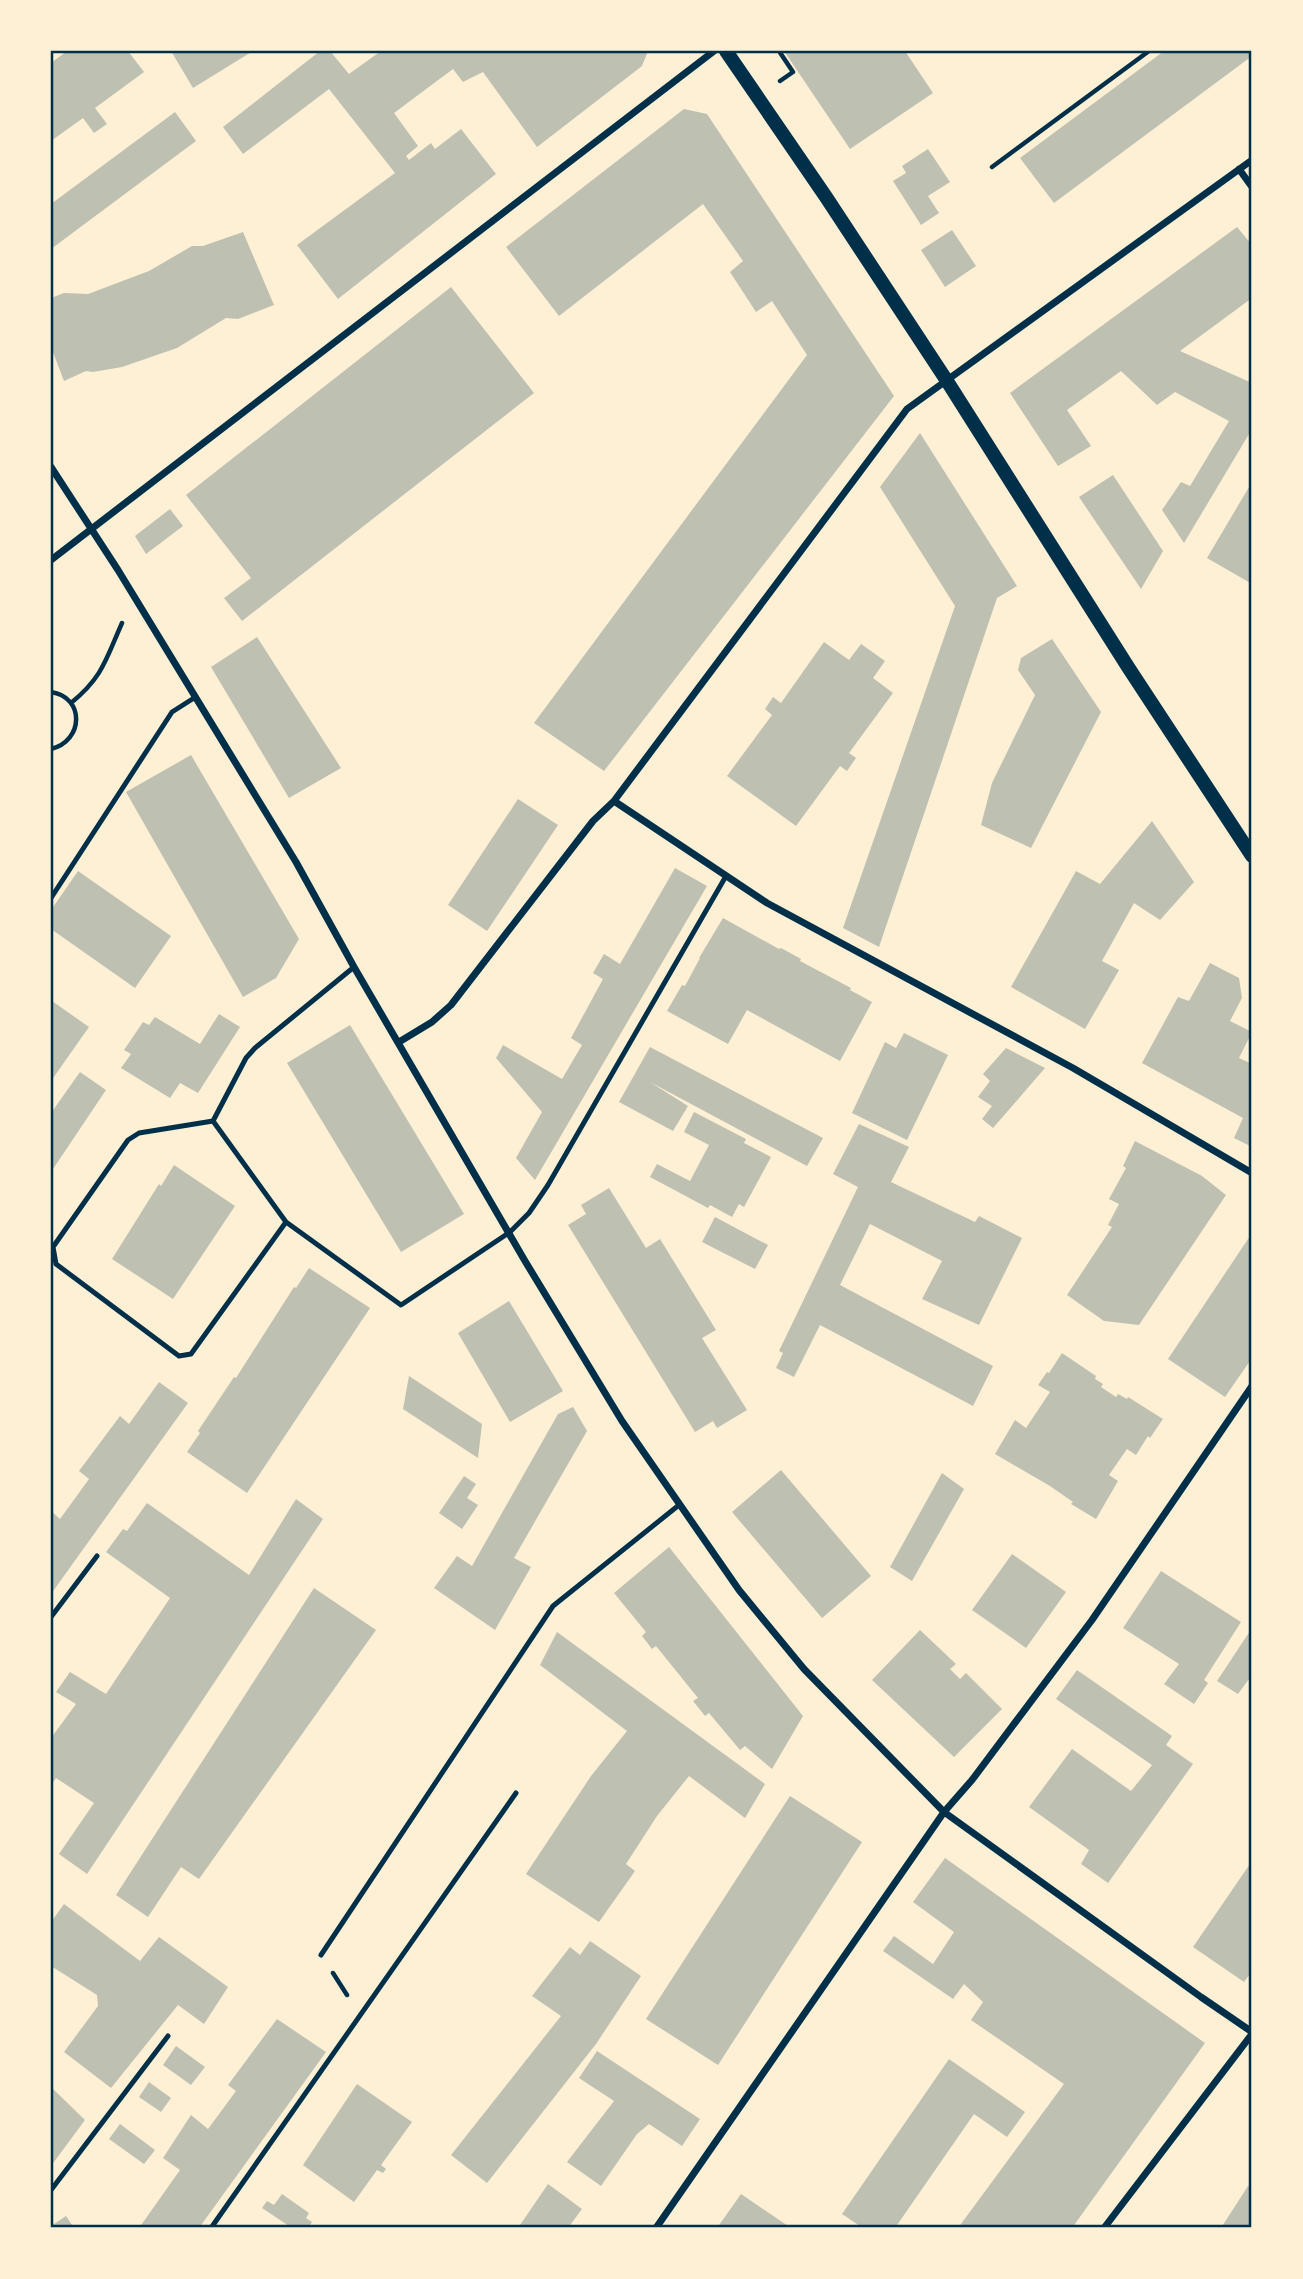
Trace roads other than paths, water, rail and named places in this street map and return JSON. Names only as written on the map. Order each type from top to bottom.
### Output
[{"type":"main road","points":[[726,51],[947,381],[1128,667],[1252,856]]},
{"type":"street","points":[[51,560],[714,51]]},
{"type":"street","points":[[398,1042],[432,1021],[451,1005],[593,821],[614,801],[907,409],[1252,160]]},
{"type":"street","points":[[1239,169],[1252,187]]},
{"type":"street","points":[[51,467],[296,862],[525,1261],[622,1421],[739,1590],[804,1669],[944,1812],[1252,2033],[1104,2228]]},
{"type":"street","points":[[614,801],[766,903],[1073,1068],[1252,1173]]},
{"type":"street","points":[[656,2228],[944,1812],[972,1780],[1093,1620],[1252,1386]]},
{"type":"lane","points":[[51,898],[172,712],[194,698]]},
{"type":"lane","points":[[213,1121],[286,1222],[401,1305],[510,1232],[529,1213],[548,1185],[726,876]]},
{"type":"lane","points":[[213,1121],[246,1058],[255,1048],[354,967]]},
{"type":"lane","points":[[213,1121],[139,1133],[128,1140],[53,1247],[56,1264],[179,1356],[191,1354],[286,1222]]},
{"type":"lane","points":[[321,1955],[553,1606],[679,1505]]},
{"type":"lane","points":[[51,1617],[97,1556]]},
{"type":"lane","points":[[211,2228],[516,1793]]},
{"type":"lane","points":[[51,2190],[168,2036]]}]
